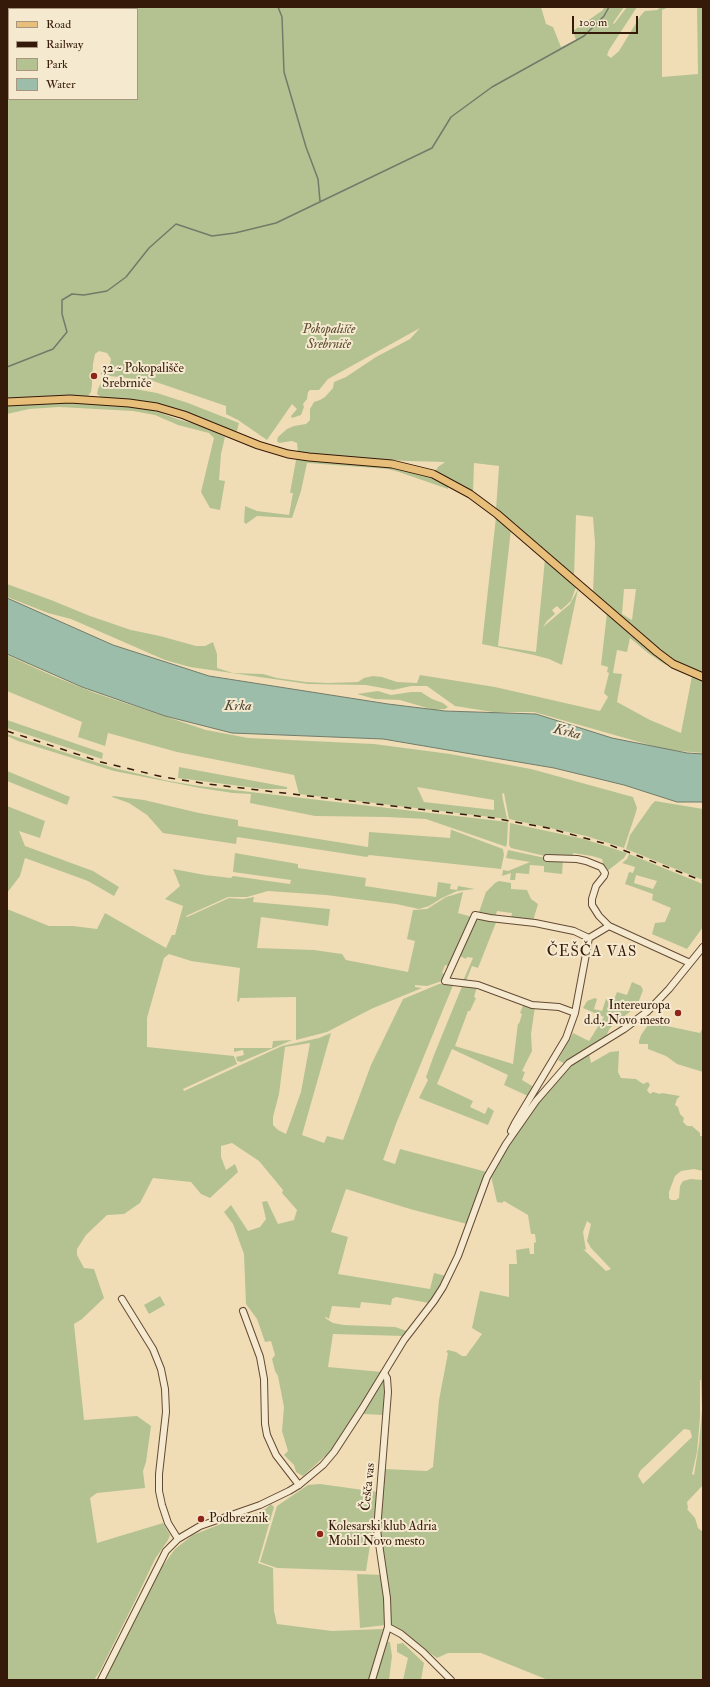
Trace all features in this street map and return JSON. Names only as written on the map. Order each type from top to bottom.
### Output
[{"type":"main road","points":[[7,402],[70,399],[129,403],[157,407],[184,415],[258,445],[288,454],[392,464],[434,474],[470,494],[497,514],[657,652],[673,664],[703,677]]},
{"type":"street","points":[[547,858],[586,861],[596,864],[603,870],[604,876],[593,892],[592,905],[599,916],[609,926],[690,964]]},
{"type":"street","points":[[576,1013],[559,1007],[532,1005],[478,985],[445,981],[475,914],[490,918],[562,928],[574,931],[589,938]]},
{"type":"street","points":[[506,1144],[514,1123],[566,1038],[576,1013],[589,938],[609,926]]},
{"type":"street","points":[[100,1680],[166,1551],[178,1539],[200,1526],[260,1505],[299,1485],[323,1465],[334,1452],[404,1340],[434,1301],[449,1276],[487,1177],[506,1144],[536,1101],[561,1070],[580,1056],[639,1019],[657,1002],[703,947]]},
{"type":"street","points":[[122,1299],[153,1349],[161,1369],[165,1389],[166,1412],[158,1474],[159,1491],[166,1517],[178,1539]]},
{"type":"street","points":[[243,1311],[260,1357],[264,1379],[264,1424],[267,1435],[276,1455],[299,1485]]},
{"type":"street","name":"Češča vas","points":[[372,1680],[388,1627],[387,1598],[377,1530],[388,1392],[387,1378],[384,1373]]},
{"type":"street","points":[[388,1627],[401,1634],[451,1680]]},
{"type":"green space","name":"Pokopališče Srebrniče","points":[[7,7],[541,7],[546,24],[553,27],[561,47],[576,40],[573,31],[603,10],[604,7],[624,7],[613,23],[614,24],[627,7],[637,7],[609,50],[607,55],[611,58],[619,51],[645,11],[657,10],[661,7],[669,7],[662,10],[662,77],[698,74],[697,7],[703,7],[703,673],[679,663],[661,652],[593,593],[595,543],[593,517],[576,515],[574,577],[496,510],[499,466],[474,463],[473,493],[439,474],[436,470],[445,462],[407,461],[311,454],[298,452],[297,443],[292,441],[279,443],[277,441],[278,437],[287,429],[306,424],[310,420],[310,409],[314,402],[325,397],[333,388],[334,382],[346,377],[376,357],[410,339],[420,328],[328,379],[319,390],[310,390],[308,392],[307,399],[303,404],[304,407],[301,415],[292,418],[291,416],[297,409],[292,404],[267,440],[238,420],[226,414],[226,406],[153,381],[101,375],[101,372],[109,367],[111,359],[107,353],[99,351],[95,354],[93,364],[91,392],[88,396],[7,399]],"holes":[[[624,589],[636,589],[632,620],[622,614]]]},
{"type":"green space","points":[[101,383],[157,393],[188,403],[239,423],[237,431],[165,406],[101,397],[97,394]]},
{"type":"green space","points":[[68,402],[147,408],[180,420],[197,424],[225,437],[221,454],[219,480],[225,481],[220,510],[210,508],[201,492],[214,438],[209,433],[178,425],[155,415],[133,411],[59,407],[29,409],[7,414],[7,405]]},
{"type":"green space","points":[[296,460],[379,465],[426,475],[448,485],[448,489],[388,469],[307,463],[301,491],[292,518],[257,516],[246,524],[244,522],[245,506],[257,511],[289,515],[293,493],[290,493]]},
{"type":"green space","points":[[496,517],[511,529],[498,646],[536,652],[545,559],[576,587],[571,601],[561,610],[557,606],[552,610],[555,614],[543,627],[570,604],[578,589],[562,665],[549,659],[534,655],[482,644]]},
{"type":"green space","points":[[7,584],[131,630],[196,646],[205,646],[213,642],[217,654],[217,668],[233,673],[263,674],[277,678],[328,683],[358,682],[364,678],[373,676],[382,677],[397,682],[417,683],[420,675],[495,687],[600,711],[608,697],[604,693],[609,673],[607,672],[608,667],[601,665],[607,613],[667,663],[666,665],[648,653],[630,638],[627,652],[617,650],[613,673],[622,674],[617,702],[650,720],[681,733],[692,676],[703,681],[703,753],[667,750],[534,712],[493,712],[455,706],[427,686],[411,686],[393,690],[366,685],[308,684],[190,667],[165,660],[71,619],[48,613],[7,597]]},
{"type":"green space","points":[[7,655],[95,693],[206,730],[248,738],[374,744],[450,754],[531,769],[633,797],[637,808],[624,848],[586,836],[509,819],[504,793],[502,794],[507,819],[299,794],[294,775],[177,752],[108,733],[105,746],[78,737],[82,722],[7,691]],"holes":[[[417,787],[494,800],[494,810],[424,802]]]},
{"type":"green space","points":[[378,691],[391,695],[421,692],[448,707],[445,709],[434,710],[400,700],[375,699],[357,694]]},
{"type":"green space","points":[[7,720],[103,753],[102,759],[7,728]]},
{"type":"green space","points":[[7,734],[114,768],[169,781],[199,786],[508,822],[507,843],[506,847],[426,819],[315,816],[250,803],[251,794],[200,788],[114,771],[18,741],[7,736]]},
{"type":"green space","points":[[179,767],[287,787],[287,789],[263,789],[178,778]]},
{"type":"green space","points":[[7,771],[70,797],[67,805],[7,781]]},
{"type":"green space","points":[[112,797],[144,800],[199,813],[238,820],[238,826],[368,847],[369,832],[450,838],[451,829],[503,849],[504,855],[501,869],[369,855],[367,857],[237,837],[236,844],[163,833],[147,815],[129,803]]},
{"type":"green space","points":[[655,801],[703,809],[703,880],[626,849],[630,835]]},
{"type":"green space","points":[[7,806],[45,821],[40,838],[19,831],[25,846],[93,871],[119,887],[114,896],[88,881],[25,858],[20,876],[7,893]]},
{"type":"green space","points":[[510,823],[584,839],[627,853],[624,858],[606,872],[601,866],[603,863],[602,859],[592,856],[573,853],[573,858],[545,856],[511,848],[509,845]]},
{"type":"green space","points":[[508,850],[550,859],[563,860],[562,874],[544,872],[544,866],[530,865],[529,874],[516,873],[515,880],[510,880],[511,873],[502,876],[503,870],[508,871],[530,862],[506,858]]},
{"type":"green space","points":[[235,853],[298,864],[298,868],[366,878],[365,886],[436,897],[438,882],[451,884],[450,889],[457,890],[458,886],[475,889],[457,891],[429,906],[419,909],[396,904],[326,895],[268,891],[247,897],[228,897],[186,916],[187,917],[229,898],[243,899],[254,897],[253,902],[330,909],[328,926],[261,917],[257,948],[314,950],[342,954],[346,960],[408,972],[415,941],[407,939],[413,910],[427,909],[446,897],[463,892],[458,913],[472,917],[451,967],[445,965],[442,973],[447,975],[445,980],[427,986],[415,985],[415,987],[422,988],[371,1009],[327,1032],[296,1040],[296,997],[240,998],[239,1002],[237,1001],[240,968],[191,961],[169,954],[164,958],[147,1018],[147,1047],[234,1056],[237,1064],[183,1089],[184,1091],[282,1046],[319,1038],[331,1033],[302,1135],[324,1143],[327,1136],[343,1140],[371,1065],[403,999],[439,984],[454,983],[396,1124],[383,1160],[395,1164],[400,1149],[487,1172],[467,1224],[410,1209],[346,1189],[331,1232],[348,1237],[338,1274],[430,1289],[434,1273],[446,1276],[429,1303],[396,1297],[392,1299],[391,1305],[361,1302],[360,1308],[332,1306],[329,1319],[326,1317],[325,1318],[333,1323],[344,1325],[395,1327],[407,1331],[403,1336],[333,1334],[328,1367],[382,1372],[328,1455],[303,1476],[296,1472],[294,1465],[284,1455],[288,1451],[282,1431],[284,1407],[278,1376],[272,1359],[275,1355],[271,1341],[265,1342],[257,1319],[246,1304],[244,1254],[233,1224],[224,1212],[231,1205],[248,1231],[260,1227],[266,1219],[262,1202],[267,1201],[278,1224],[294,1220],[297,1210],[282,1193],[283,1190],[259,1161],[232,1143],[221,1146],[221,1157],[226,1170],[235,1164],[238,1172],[210,1198],[201,1194],[191,1182],[153,1178],[140,1203],[124,1214],[107,1215],[86,1235],[77,1249],[77,1255],[84,1268],[94,1269],[104,1298],[82,1319],[74,1324],[84,1420],[137,1416],[151,1426],[146,1462],[143,1471],[145,1488],[97,1493],[90,1498],[97,1543],[163,1523],[170,1535],[155,1559],[100,1671],[94,1680],[7,1680],[7,909],[49,926],[73,926],[97,929],[105,913],[166,948],[172,935],[175,935],[183,906],[165,899],[180,886],[173,869],[205,875],[231,878],[233,876],[290,884],[291,880],[233,872]],"holes":[[[310,1043],[301,1092],[286,1134],[278,1130],[273,1125],[273,1117],[279,1094],[285,1047]]]},
{"type":"green space","points":[[629,854],[703,884],[703,927],[687,949],[652,934],[655,923],[665,922],[671,908],[652,900],[653,894],[625,884],[629,872],[633,873],[635,867],[622,863],[627,859]],"holes":[[[636,875],[657,881],[653,889],[634,883]]]},
{"type":"green space","points":[[499,881],[511,883],[511,889],[527,890],[531,899],[538,904],[533,921],[511,919],[512,913],[497,911],[495,918],[479,912],[486,892]]},
{"type":"green space","points":[[475,918],[497,920],[478,968],[472,966],[466,981],[463,981],[473,958],[467,957],[466,959],[458,955]]},
{"type":"green space","points":[[632,982],[641,986],[643,990],[637,1006],[610,1028],[607,1037],[580,1052],[565,1064],[558,1060],[573,1033],[589,1041],[604,1017],[583,1008],[587,1001],[595,998],[597,999],[594,1009],[602,1011],[606,999],[613,1002],[617,992],[627,995]]},
{"type":"green space","points":[[463,984],[477,987],[474,997],[476,998],[470,1011],[468,1011],[455,1046],[513,1064],[518,1023],[519,1024],[522,1014],[520,1013],[524,1003],[535,1007],[531,1034],[532,1051],[522,1071],[525,1072],[522,1080],[534,1087],[528,1096],[504,1085],[508,1075],[452,1049],[437,1084],[473,1101],[470,1107],[485,1114],[488,1107],[494,1111],[488,1125],[419,1098],[428,1080],[426,1077],[434,1055]]},
{"type":"green space","points":[[647,1018],[655,1020],[662,1025],[700,1033],[703,1027],[703,1072],[677,1064],[666,1056],[648,1049],[648,1044],[639,1044],[641,1035],[648,1025]]},
{"type":"green space","points":[[292,1040],[241,1062],[237,1061],[236,1057],[244,1055],[243,1050],[234,1052],[234,1048],[272,1048],[273,1041]]},
{"type":"green space","points":[[619,1051],[618,1072],[621,1078],[636,1079],[643,1084],[648,1082],[650,1085],[647,1090],[650,1094],[653,1092],[680,1096],[675,1105],[678,1107],[680,1114],[684,1118],[683,1122],[687,1126],[692,1126],[700,1133],[700,1136],[703,1136],[703,1171],[694,1169],[681,1171],[675,1176],[669,1192],[669,1198],[671,1200],[676,1200],[679,1198],[680,1186],[683,1181],[691,1179],[703,1180],[703,1485],[687,1502],[687,1509],[695,1518],[698,1528],[703,1532],[703,1680],[548,1680],[481,1653],[448,1653],[437,1658],[392,1626],[380,1527],[385,1469],[427,1471],[433,1467],[439,1400],[448,1353],[446,1352],[448,1350],[456,1352],[462,1356],[466,1356],[482,1334],[472,1328],[480,1291],[509,1297],[509,1264],[517,1264],[516,1250],[529,1248],[530,1254],[534,1254],[534,1243],[536,1242],[535,1234],[531,1234],[528,1215],[504,1201],[502,1203],[497,1202],[491,1176],[508,1146],[537,1104],[569,1067],[589,1053],[591,1063],[610,1052]],"holes":[[[587,1221],[591,1224],[587,1241],[591,1248],[611,1269],[606,1271],[583,1249],[586,1250],[583,1232]],[[701,1380],[702,1409],[699,1444],[694,1475],[692,1474],[697,1452]],[[684,1429],[690,1430],[692,1437],[643,1484],[638,1476],[640,1471]]]},
{"type":"green space","points":[[160,1296],[165,1305],[149,1314],[144,1305]]},
{"type":"green space","points":[[382,1383],[385,1383],[386,1386],[384,1415],[363,1414]]},
{"type":"green space","name":"Kolesarski klub Adria Mobil Novo mesto","points":[[320,1484],[378,1492],[366,1571],[277,1568],[260,1562],[277,1506],[308,1485]]},
{"type":"green space","points":[[271,1504],[274,1507],[258,1563],[273,1568],[274,1611],[277,1624],[332,1631],[383,1629],[369,1680],[105,1680],[162,1567],[175,1549],[193,1535],[231,1520],[262,1512]]},
{"type":"green space","points":[[357,1574],[383,1575],[386,1625],[360,1628]]},
{"type":"green space","points":[[385,1642],[390,1642],[392,1656],[389,1680],[375,1680]]},
{"type":"green space","points":[[403,1643],[424,1663],[421,1680],[403,1680],[408,1658],[397,1652],[397,1644]]},
{"type":"water","name":"Krka","points":[[7,598],[113,645],[209,676],[388,704],[445,711],[536,714],[612,738],[687,753],[703,754],[703,802],[677,802],[624,785],[554,768],[383,739],[232,733],[165,716],[82,687],[7,654]]},
{"type":"waterway","points":[[278,7],[282,17],[284,72],[306,147],[318,179],[320,201]]},
{"type":"waterway","points":[[7,367],[53,349],[67,332],[62,314],[62,300],[72,294],[84,295],[107,291],[126,277],[149,248],[176,224],[212,236],[235,233],[276,223],[432,148],[451,117],[492,87],[584,36],[604,16],[609,7]]},
{"type":"railway","points":[[7,731],[101,762],[163,777],[208,784],[494,818],[548,828],[610,845],[703,881]]},
{"type":"place","name":"32 ~ Pokopališče Srebrniče","points":[[94,376]]},
{"type":"place","name":"Intereuropa d.d., Novo mesto","points":[[678,1013]]},
{"type":"place","name":"Podbreznik","points":[[201,1519]]},
{"type":"place","name":"Kolesarski klub Adria Mobil Novo mesto","points":[[320,1534]]},
{"type":"district","name":"ČEŠČA VAS","points":[[592,953]]}]
